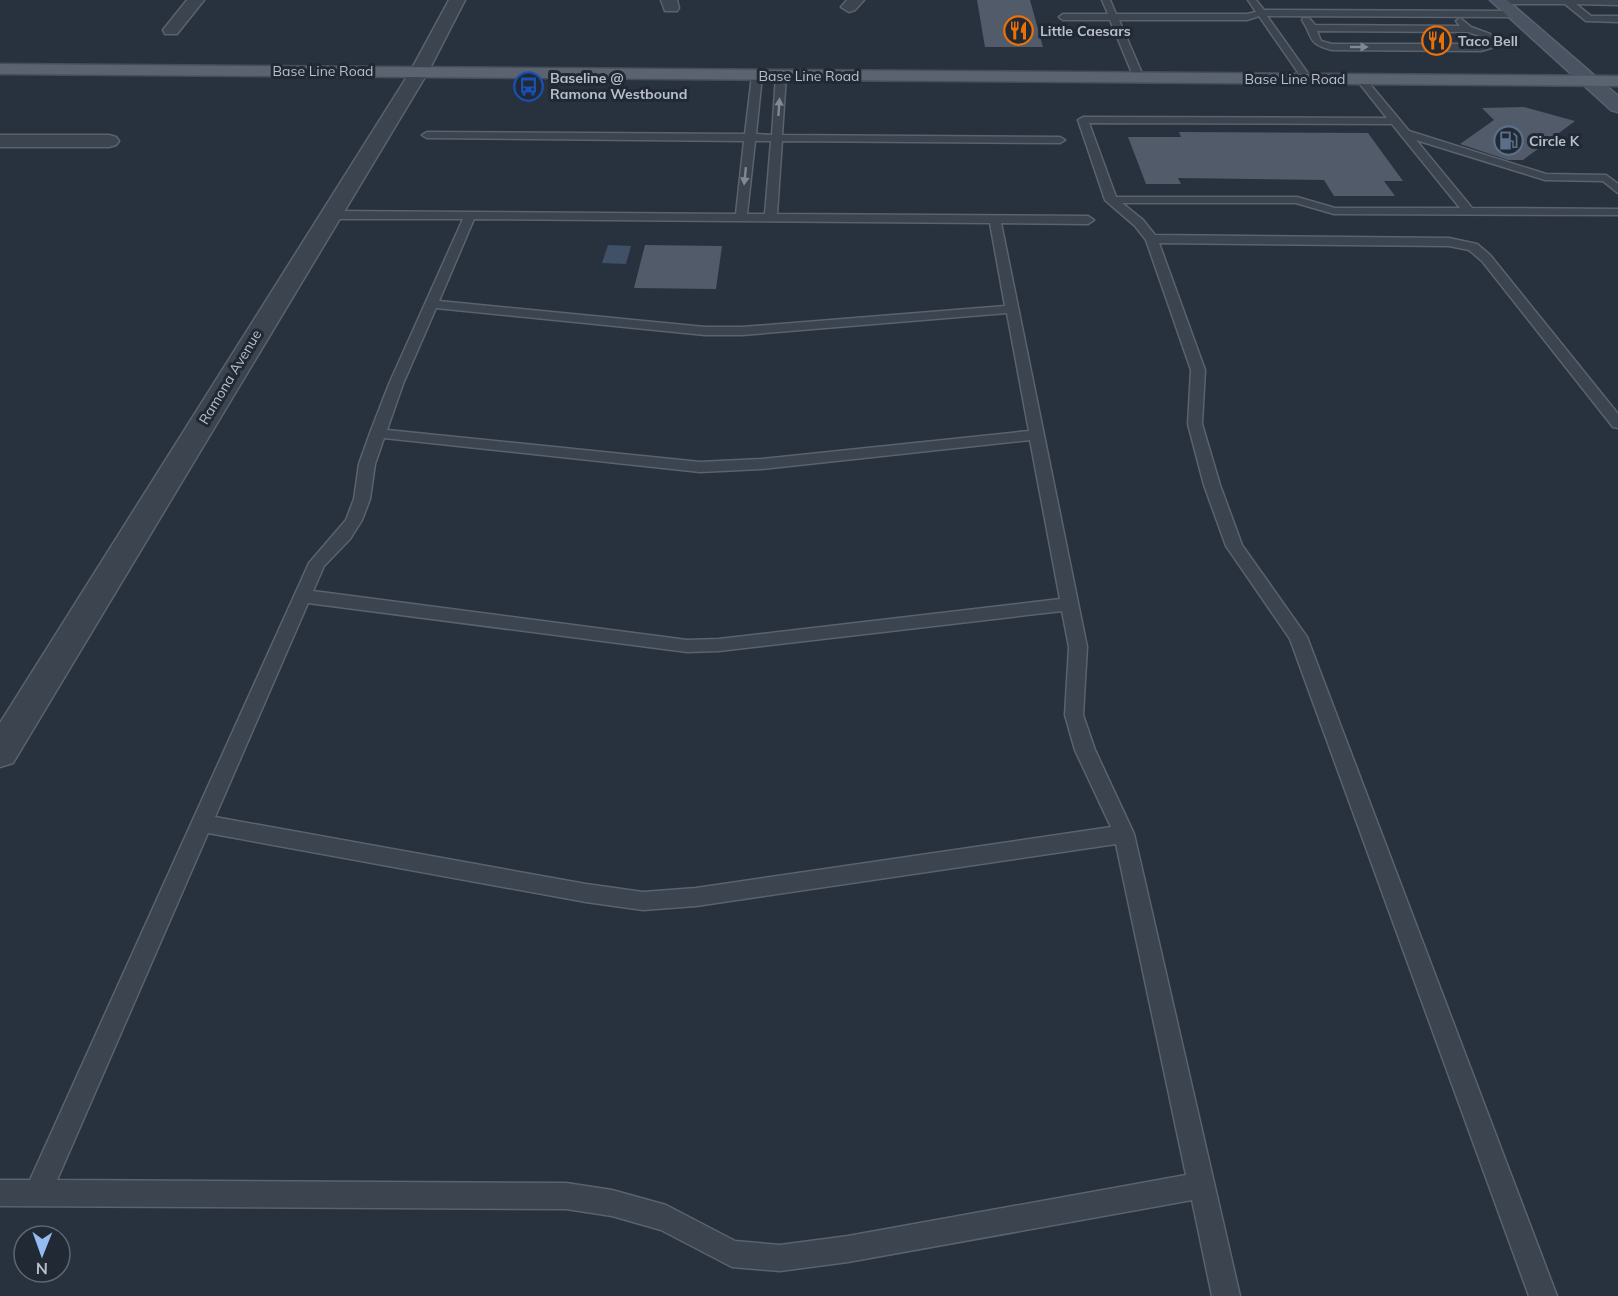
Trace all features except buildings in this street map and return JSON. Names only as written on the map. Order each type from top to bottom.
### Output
[{"type":"main road","points":[[1499,1],[1618,106]]},
{"type":"main road","name":"Base Line Road","points":[[0,69],[1618,81]]},
{"type":"street","points":[[171,30],[184,11],[196,0]]},
{"type":"street","name":"Ramona Avenue","points":[[1,750],[419,72],[457,0]]},
{"type":"street","points":[[0,141],[109,141]]},
{"type":"lane","points":[[1106,0],[1139,78]]},
{"type":"lane","points":[[1252,0],[1307,79]]},
{"type":"lane","points":[[1499,1],[1618,2]]},
{"type":"lane","points":[[1566,1],[1589,19],[1618,19]]},
{"type":"lane","points":[[1062,17],[1247,17],[1261,13],[1513,14]]},
{"type":"lane","points":[[1300,13],[1312,28],[1312,35],[1318,44],[1332,47],[1482,48],[1493,46],[1491,41],[1479,31],[1468,29],[1312,28]]},
{"type":"lane","points":[[1453,14],[1468,29]]},
{"type":"lane","points":[[741,218],[757,76]]},
{"type":"lane","points":[[771,218],[781,76]]},
{"type":"lane","points":[[1361,79],[1469,212]]},
{"type":"lane","points":[[1395,121],[1083,120],[1112,200],[1152,239],[1198,370],[1195,424],[1234,546],[1298,637],[1543,1296]]},
{"type":"lane","points":[[1404,133],[1545,177],[1606,178],[1618,190]]},
{"type":"lane","points":[[427,135],[1060,141]]},
{"type":"lane","points":[[1112,200],[1297,200],[1334,211],[1618,212]]},
{"type":"lane","points":[[330,215],[1088,220]]},
{"type":"lane","points":[[38,1193],[317,563],[344,535],[354,520],[362,499],[367,464],[377,433],[396,384],[470,216]]},
{"type":"lane","points":[[995,219],[1078,647],[1074,715],[1085,750],[1124,834],[1226,1296]]},
{"type":"lane","points":[[1152,239],[1449,242],[1473,247],[1486,258],[1618,424]]},
{"type":"lane","points":[[432,304],[705,331],[742,331],[1013,309]]},
{"type":"lane","points":[[377,433],[700,467],[761,464],[1037,435]]},
{"type":"lane","points":[[303,596],[687,646],[718,645],[1070,604]]},
{"type":"lane","points":[[202,824],[586,893],[643,901],[696,897],[1124,834]]},
{"type":"lane","points":[[0,1193],[566,1196],[612,1203],[666,1218],[732,1254],[780,1258],[848,1249],[1201,1185]]},
{"type":"water","points":[[608,245],[631,246],[626,264],[602,263]]},
{"type":"place","name":"Little Caesars","points":[[1019,31]]},
{"type":"place","name":"Taco Bell","points":[[1437,41]]},
{"type":"place","name":"Baseline @ Ramona Westbound","points":[[529,86]]},
{"type":"place","name":"Circle K","points":[[1508,141]]}]
